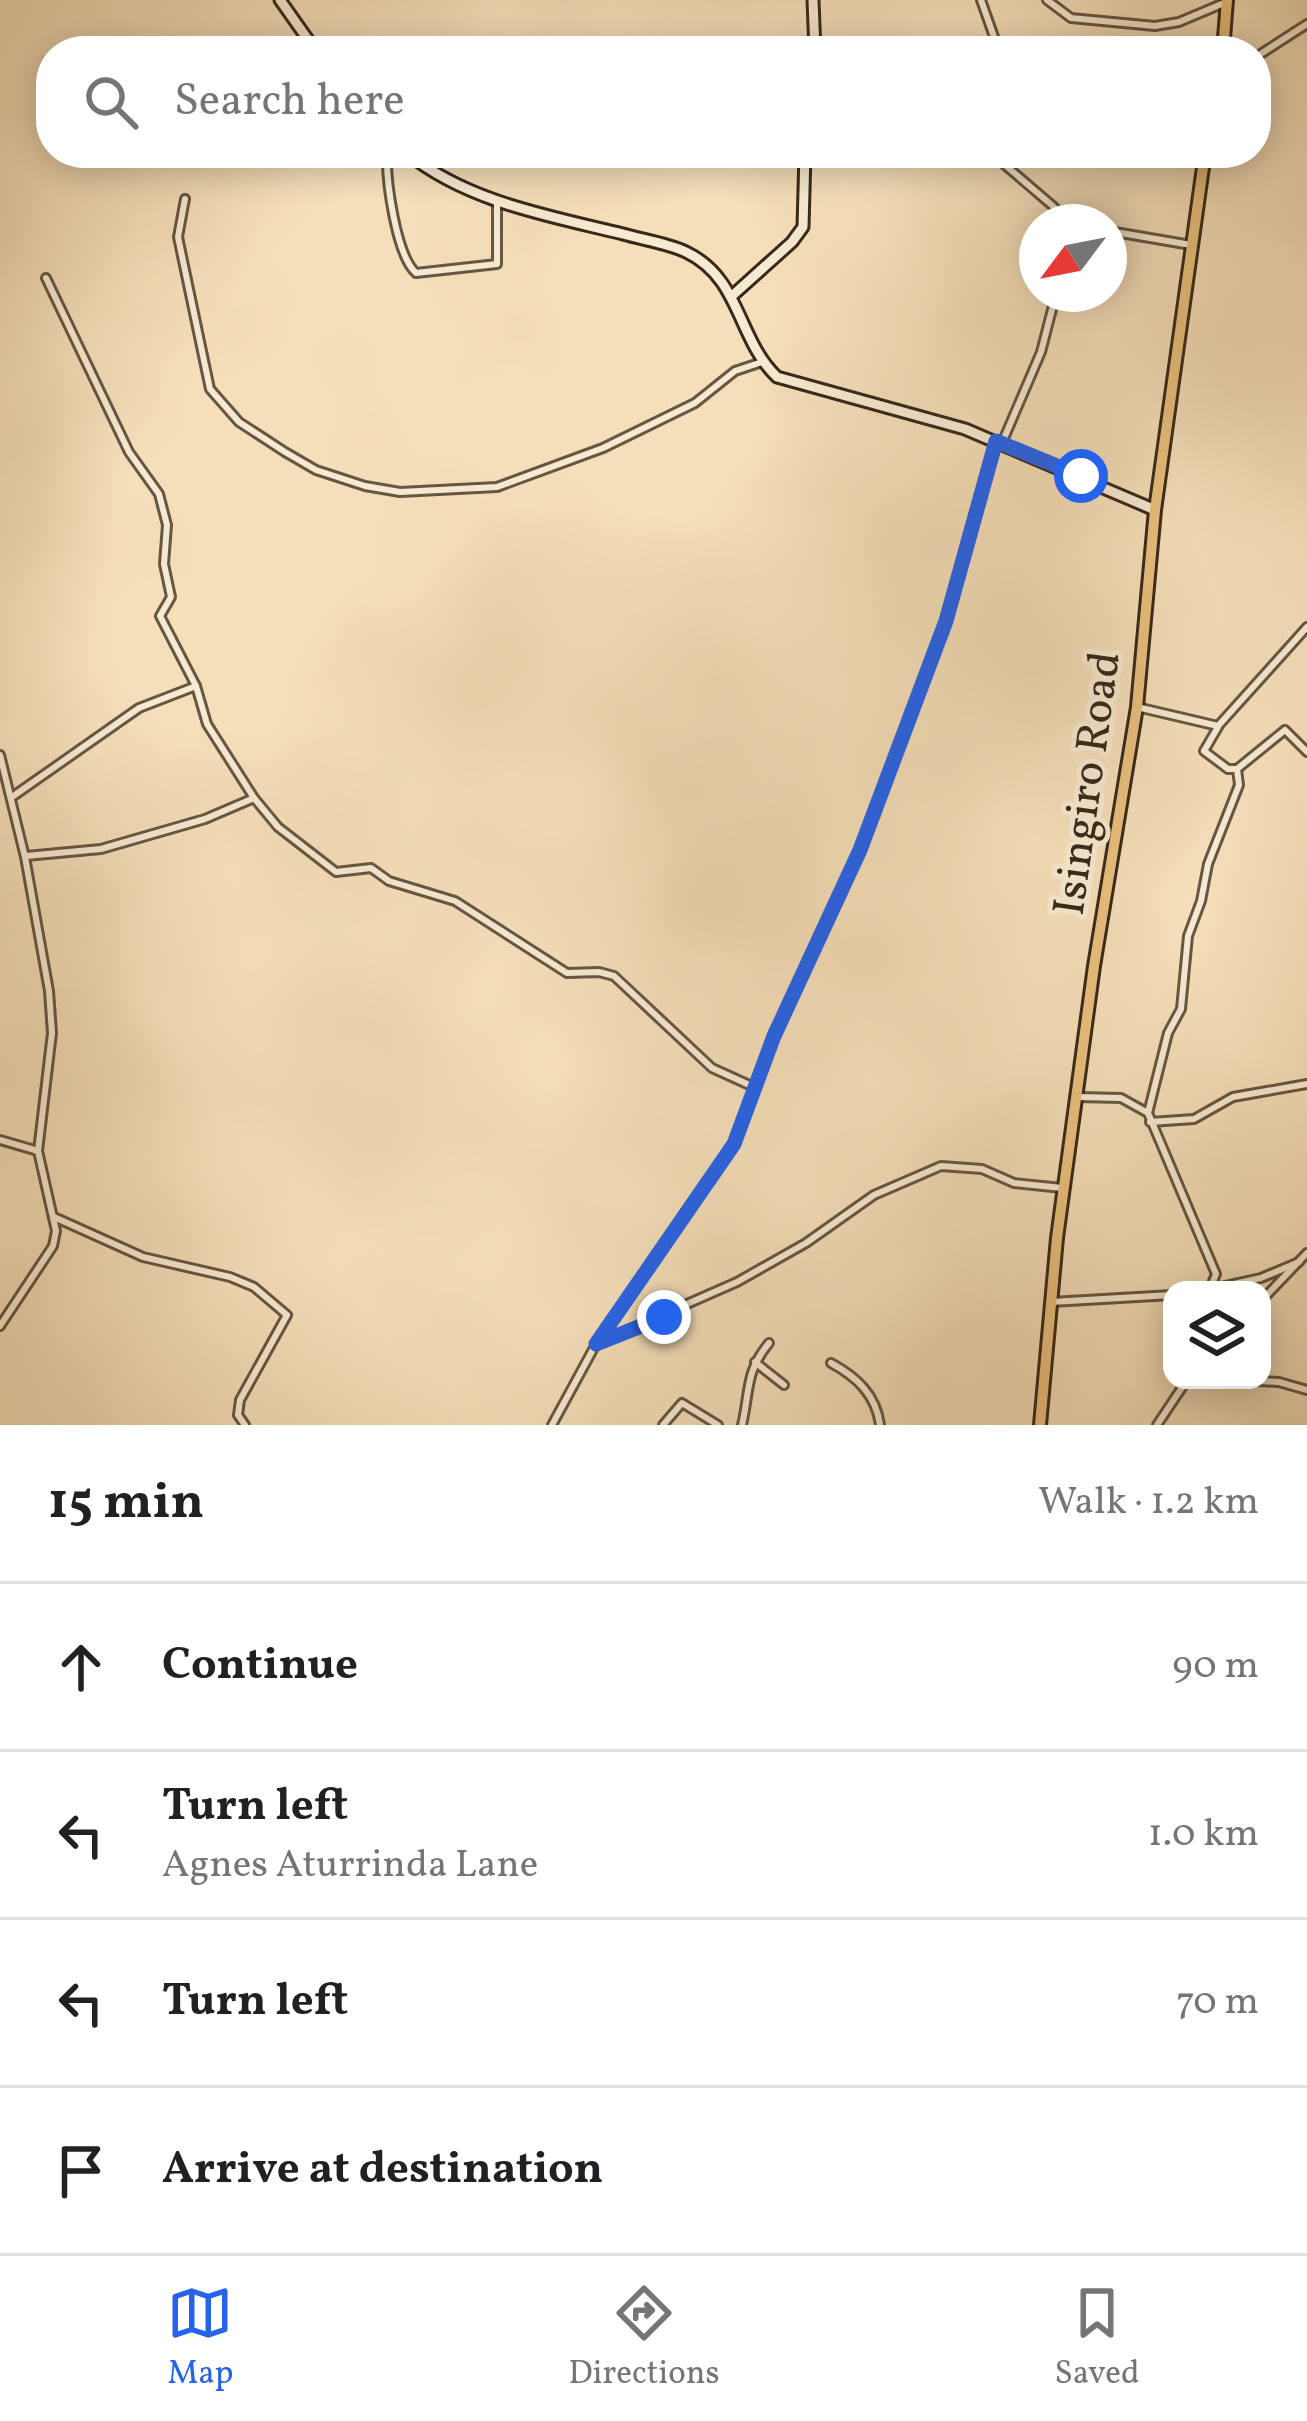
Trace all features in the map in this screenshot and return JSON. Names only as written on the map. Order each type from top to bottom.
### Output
[{"type":"main road","points":[[1224,36],[1227,1]]},
{"type":"main road","name":"Isingiro Road","points":[[1040,1425],[1065,1189],[1094,965],[1137,707],[1155,511],[1203,168]]},
{"type":"street","points":[[280,0],[305,36]]},
{"type":"street","points":[[813,0],[814,36]]},
{"type":"street","points":[[981,0],[994,36]]},
{"type":"street","points":[[1047,0],[1071,18],[1155,26],[1179,22],[1227,1]]},
{"type":"street","points":[[1271,48],[1307,25]]},
{"type":"street","points":[[388,168],[408,264],[416,273],[496,264],[497,200]]},
{"type":"street","points":[[430,168],[457,185],[497,200],[689,253],[734,295],[762,362],[777,377],[999,442],[1155,511]]},
{"type":"street","points":[[734,295],[802,227],[804,168]]},
{"type":"street","points":[[1008,168],[1050,204]]},
{"type":"street","points":[[185,199],[178,237],[210,389],[239,422],[285,452],[316,470],[365,486],[400,492],[497,487],[603,448],[695,403],[735,371],[762,362]]},
{"type":"street","points":[[1127,234],[1191,245]]},
{"type":"street","points":[[46,278],[129,452],[159,494],[167,525],[164,564],[171,597],[160,616],[196,686],[207,724],[278,827],[336,872],[370,868],[389,881],[455,901],[567,973],[614,976],[712,1068],[755,1088]]},
{"type":"street","points":[[552,1425],[596,1344],[734,1144],[774,1036],[860,850],[946,621],[999,442],[1041,352],[1051,312]]},
{"type":"street","points":[[1307,627],[1218,726],[1204,751],[1228,769],[1237,769],[1285,730],[1307,752]]},
{"type":"street","points":[[12,797],[139,708],[196,686]]},
{"type":"street","points":[[1137,707],[1218,726]]},
{"type":"street","points":[[0,754],[25,856],[49,992],[52,1033],[38,1151],[52,1216],[53,1246],[0,1327]]},
{"type":"street","points":[[1212,1281],[1216,1274],[1149,1117],[1168,1033],[1181,1009],[1188,936],[1208,864],[1239,785],[1237,769]]},
{"type":"street","points":[[25,856],[101,850],[205,820],[254,798]]},
{"type":"street","points":[[1078,1096],[1121,1098],[1149,1117],[1194,1119],[1233,1097],[1307,1084]]},
{"type":"street","points":[[0,1140],[38,1151]]},
{"type":"street","points":[[596,1344],[737,1282],[806,1243],[874,1195],[941,1166],[982,1169],[1014,1184],[1065,1189]]},
{"type":"street","points":[[52,1216],[142,1257],[254,1287],[287,1315],[239,1400],[238,1414],[245,1425]]},
{"type":"street","points":[[1271,1291],[1307,1253]]},
{"type":"street","points":[[1248,1281],[1299,1262]]},
{"type":"street","points":[[1051,1302],[1163,1296]]},
{"type":"street","points":[[742,1425],[749,1396],[747,1381],[769,1343]]},
{"type":"street","points":[[755,1363],[784,1384]]},
{"type":"street","points":[[831,1363],[863,1385],[874,1400],[880,1425]]},
{"type":"street","points":[[1271,1382],[1307,1390]]},
{"type":"street","points":[[1157,1425],[1181,1389]]},
{"type":"street","points":[[663,1425],[682,1403],[718,1425]]},
{"type":"route","points":[[664,1317],[596,1344],[652,1267],[746,1120],[774,1036],[860,850],[946,621],[996,441],[1081,476]]}]
